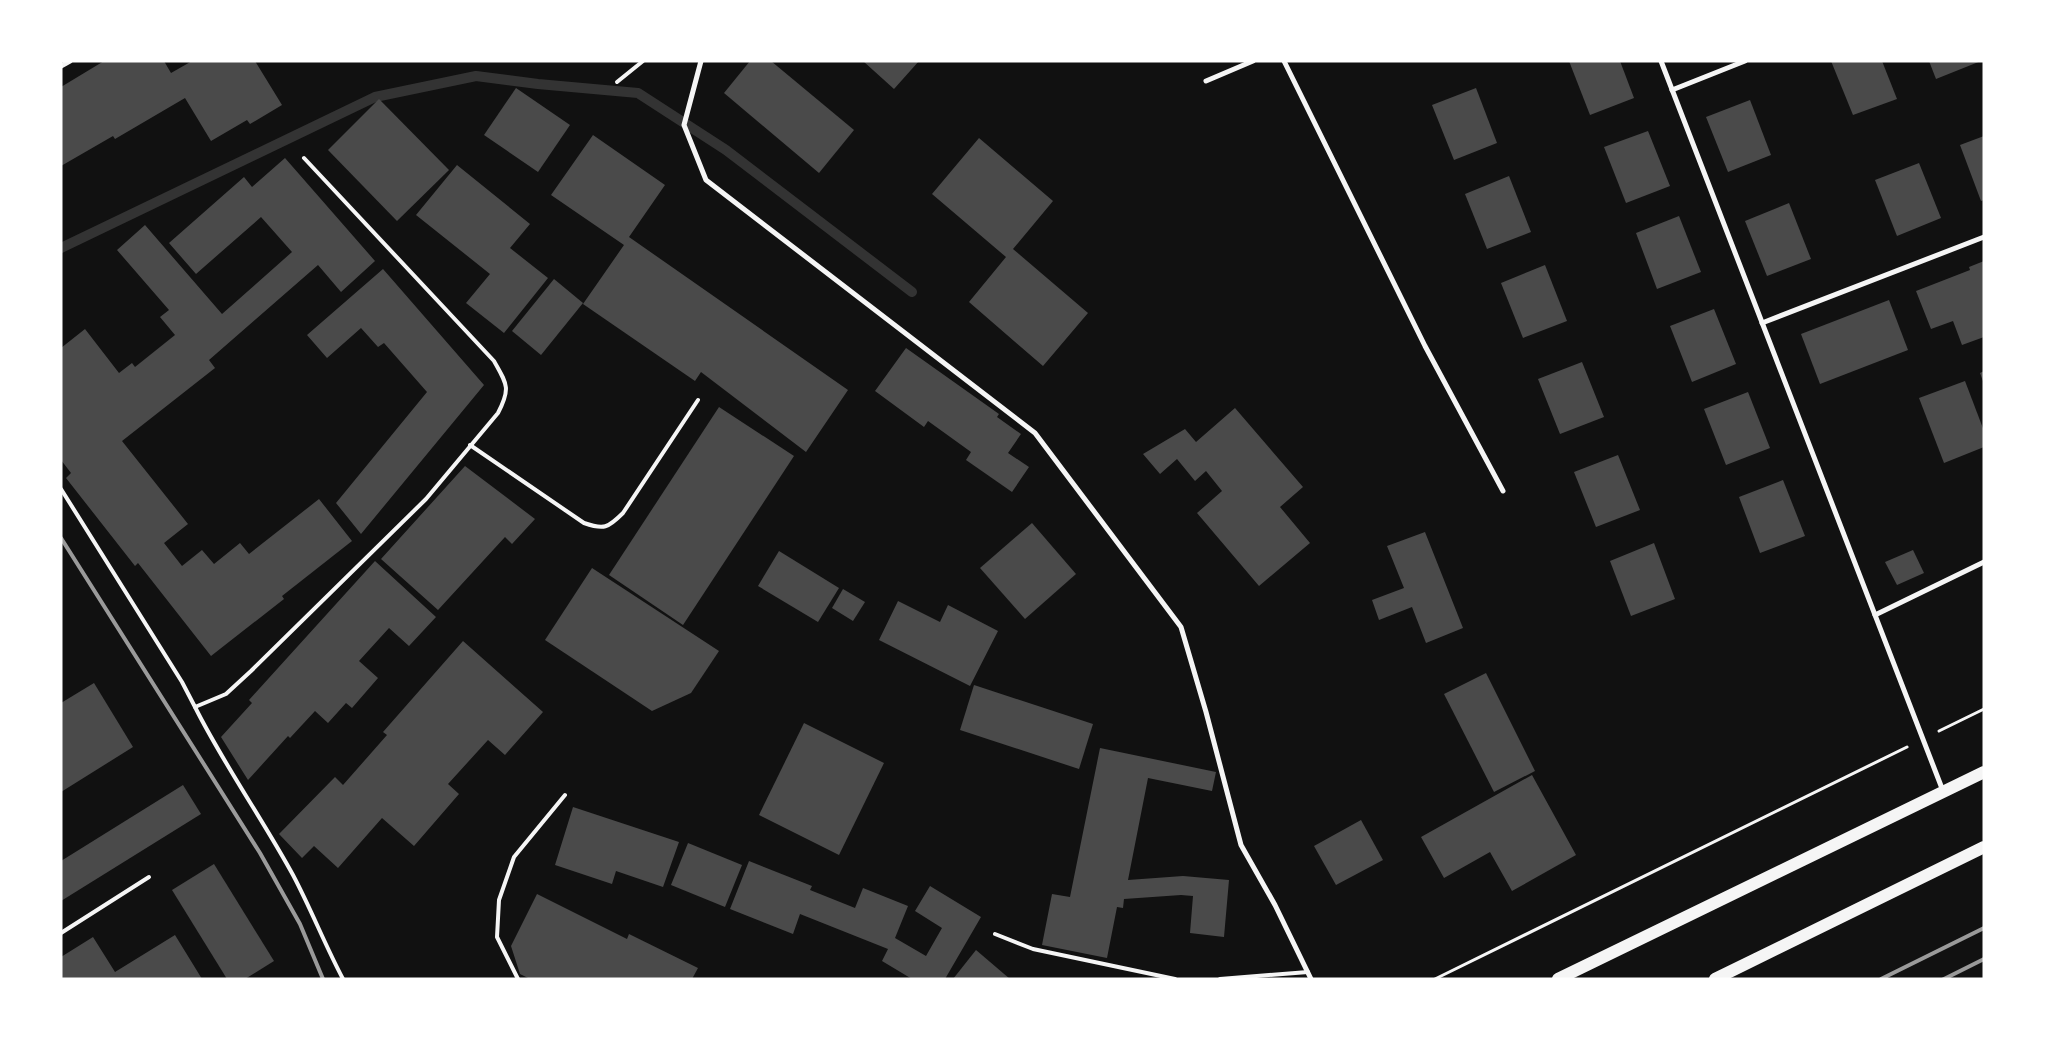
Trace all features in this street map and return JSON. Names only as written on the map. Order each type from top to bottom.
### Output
[{"type":"main road","points":[[1558,979],[1984,772]]},
{"type":"main road","points":[[1715,979],[1984,847]]},
{"type":"street","points":[[61,66],[70,61]]},
{"type":"street","points":[[701,61],[684,125],[706,180],[1035,433],[1181,627],[1242,845],[1275,905],[1311,979]]},
{"type":"street","points":[[1206,81],[1253,61]]},
{"type":"street","points":[[1284,61],[1425,346],[1503,491]]},
{"type":"street","points":[[1661,61],[1944,792]]},
{"type":"street","points":[[1672,90],[1744,61]]},
{"type":"street","points":[[1762,323],[1984,237]]},
{"type":"street","points":[[1875,615],[1984,562]]},
{"type":"lane","points":[[617,82],[643,61]]},
{"type":"lane","points":[[194,707],[226,694],[426,499],[498,413],[506,397],[506,381],[494,361],[304,158]]},
{"type":"lane","points":[[470,445],[584,522],[598,528],[610,525],[623,513],[698,400]]},
{"type":"lane","points":[[61,489],[182,682],[233,777],[294,876],[323,942],[343,979]]},
{"type":"lane","points":[[518,979],[497,936],[499,900],[514,856],[565,796]]},
{"type":"lane","points":[[61,933],[149,877]]},
{"type":"lane","points":[[995,934],[1033,949],[1175,979]]},
{"type":"lane","points":[[1220,979],[1308,972]]},
{"type":"path","points":[[1435,979],[1984,709]]},
{"type":"building","points":[[104,61],[164,61],[171,73],[192,61],[255,61],[282,105],[250,124],[247,120],[211,141],[185,98],[115,139],[113,136],[61,166],[61,87]]},
{"type":"building","points":[[750,61],[771,61],[854,130],[819,173],[724,93]]},
{"type":"building","points":[[863,61],[919,61],[894,89]]},
{"type":"building","points":[[1569,61],[1620,61],[1634,98],[1590,115]]},
{"type":"building","points":[[1831,61],[1882,61],[1897,99],[1853,115]]},
{"type":"building","points":[[1929,61],[1981,61],[1936,79]]},
{"type":"building","points":[[516,88],[570,125],[538,172],[484,135]]},
{"type":"building","points":[[1476,88],[1497,143],[1454,160],[1432,105]]},
{"type":"building","points":[[379,99],[449,170],[397,221],[328,150]]},
{"type":"building","points":[[1750,100],[1771,155],[1728,172],[1706,117]]},
{"type":"building","points":[[1648,131],[1670,186],[1626,203],[1604,147]]},
{"type":"building","points":[[593,135],[665,185],[629,237],[848,390],[806,452],[701,372],[695,381],[583,304],[624,245],[551,195]]},
{"type":"building","points":[[1984,136],[1984,200],[1981,201],[1960,145]]},
{"type":"building","points":[[979,138],[1053,201],[1013,249],[1088,313],[1043,366],[969,302],[1006,257],[932,194]]},
{"type":"building","points":[[285,158],[375,261],[341,292],[318,265],[209,360],[215,368],[122,441],[188,524],[164,543],[182,566],[202,550],[214,564],[240,543],[249,554],[319,499],[352,541],[282,596],[284,599],[211,656],[138,563],[135,566],[66,478],[71,473],[61,460],[61,348],[85,329],[119,373],[132,363],[135,367],[175,335],[160,317],[169,310],[117,250],[145,225],[222,314],[292,252],[261,217],[196,274],[169,243],[244,177],[252,187]]},
{"type":"building","points":[[1919,163],[1941,218],[1897,236],[1875,180]]},
{"type":"building","points":[[457,165],[530,224],[510,248],[548,278],[504,333],[466,303],[490,274],[416,215]]},
{"type":"building","points":[[1509,176],[1531,232],[1487,249],[1465,194]]},
{"type":"building","points":[[1789,203],[1811,259],[1767,276],[1745,221]]},
{"type":"building","points":[[1679,216],[1701,272],[1657,289],[1636,233]]},
{"type":"building","points":[[1984,261],[1984,337],[1962,345],[1953,321],[1931,329],[1916,291],[1970,270],[1969,267]]},
{"type":"building","points":[[1545,265],[1567,321],[1523,338],[1501,283]]},
{"type":"building","points":[[383,269],[484,385],[361,534],[336,503],[427,392],[384,343],[378,347],[361,328],[327,358],[307,335]]},
{"type":"building","points":[[554,279],[583,303],[541,355],[512,331]]},
{"type":"building","points":[[1889,300],[1908,350],[1820,384],[1801,334]]},
{"type":"building","points":[[1714,309],[1736,364],[1692,382],[1670,326]]},
{"type":"building","points":[[906,348],[999,414],[997,417],[1021,434],[1008,453],[1029,467],[1012,492],[966,460],[971,452],[928,421],[924,427],[875,391]]},
{"type":"building","points":[[1582,362],[1604,417],[1560,434],[1538,379]]},
{"type":"building","points":[[1984,371],[1984,384],[1980,373]]},
{"type":"building","points":[[1965,381],[1984,431],[1984,447],[1944,463],[1919,398]]},
{"type":"building","points":[[1748,392],[1770,448],[1726,465],[1704,409]]},
{"type":"building","points":[[719,407],[794,456],[683,625],[609,575]]},
{"type":"building","points":[[1235,408],[1303,487],[1280,507],[1310,543],[1259,586],[1197,513],[1222,491],[1206,471],[1195,481],[1177,459],[1160,474],[1143,454],[1185,429],[1196,442]]},
{"type":"building","points":[[1618,455],[1640,510],[1596,527],[1574,472]]},
{"type":"building","points":[[465,466],[535,519],[512,544],[505,537],[438,610],[381,559]]},
{"type":"building","points":[[1783,480],[1805,536],[1760,553],[1739,497]]},
{"type":"building","points":[[1032,523],[1076,574],[1025,619],[980,568]]},
{"type":"building","points":[[1425,532],[1463,628],[1426,643],[1412,607],[1379,620],[1372,600],[1404,588],[1387,546]]},
{"type":"building","points":[[1654,543],[1675,599],[1631,616],[1610,561]]},
{"type":"building","points":[[1913,550],[1924,573],[1897,585],[1885,562]]},
{"type":"building","points":[[779,551],[839,588],[818,622],[758,586]]},
{"type":"building","points":[[375,561],[436,617],[409,646],[389,628],[359,661],[378,678],[352,708],[346,703],[328,723],[315,711],[290,738],[288,736],[248,780],[221,737],[252,703],[249,700]]},
{"type":"building","points":[[592,568],[719,651],[691,693],[652,711],[545,640]]},
{"type":"building","points":[[843,589],[865,602],[853,621],[832,608]]},
{"type":"building","points":[[898,601],[940,622],[948,605],[998,631],[970,686],[879,640]]},
{"type":"building","points":[[463,641],[543,712],[505,755],[488,740],[448,784],[459,794],[414,846],[382,818],[338,868],[314,846],[302,858],[279,834],[335,777],[343,785],[387,735],[383,732]]},
{"type":"building","points":[[1486,673],[1535,771],[1494,792],[1444,694]]},
{"type":"building","points":[[94,683],[133,747],[61,792],[61,703]]},
{"type":"building","points":[[974,685],[1093,724],[1079,769],[960,730]]},
{"type":"building","points":[[804,723],[884,763],[839,855],[759,815]]},
{"type":"building","points":[[1100,748],[1216,772],[1212,791],[1148,778],[1128,880],[1183,876],[1229,880],[1224,937],[1190,933],[1193,896],[1181,895],[1124,899],[1123,908],[1117,907],[1107,958],[1042,945],[1052,894],[1070,897]]},
{"type":"building","points":[[1532,775],[1576,855],[1512,891],[1490,852],[1444,878],[1421,837]]},
{"type":"building","points":[[183,785],[201,814],[61,901],[61,861]]},
{"type":"building","points":[[573,807],[679,842],[663,887],[616,871],[612,884],[555,865]]},
{"type":"building","points":[[1361,820],[1383,860],[1336,885],[1314,846]]},
{"type":"building","points":[[688,843],[742,865],[725,907],[671,885]]},
{"type":"building","points":[[749,861],[812,886],[810,890],[855,908],[863,888],[908,906],[895,938],[926,956],[942,928],[915,911],[930,886],[981,917],[945,979],[912,979],[882,961],[888,949],[800,914],[793,934],[730,909]]},
{"type":"building","points":[[214,864],[274,961],[245,979],[227,979],[172,890]]},
{"type":"building","points":[[537,894],[627,939],[629,934],[698,968],[692,979],[530,979],[520,974],[511,946]]},
{"type":"building","points":[[175,935],[202,979],[61,979],[61,957],[93,937],[115,972]]},
{"type":"building","points":[[976,950],[1010,979],[953,979]]},
{"type":"waterway","points":[[61,248],[375,97],[476,76],[638,93],[726,150],[912,292]]},
{"type":"railway","points":[[61,538],[260,853],[300,924],[323,979]]},
{"type":"railway","points":[[1881,979],[1984,928]]},
{"type":"railway","points":[[1944,979],[1984,959]]}]
